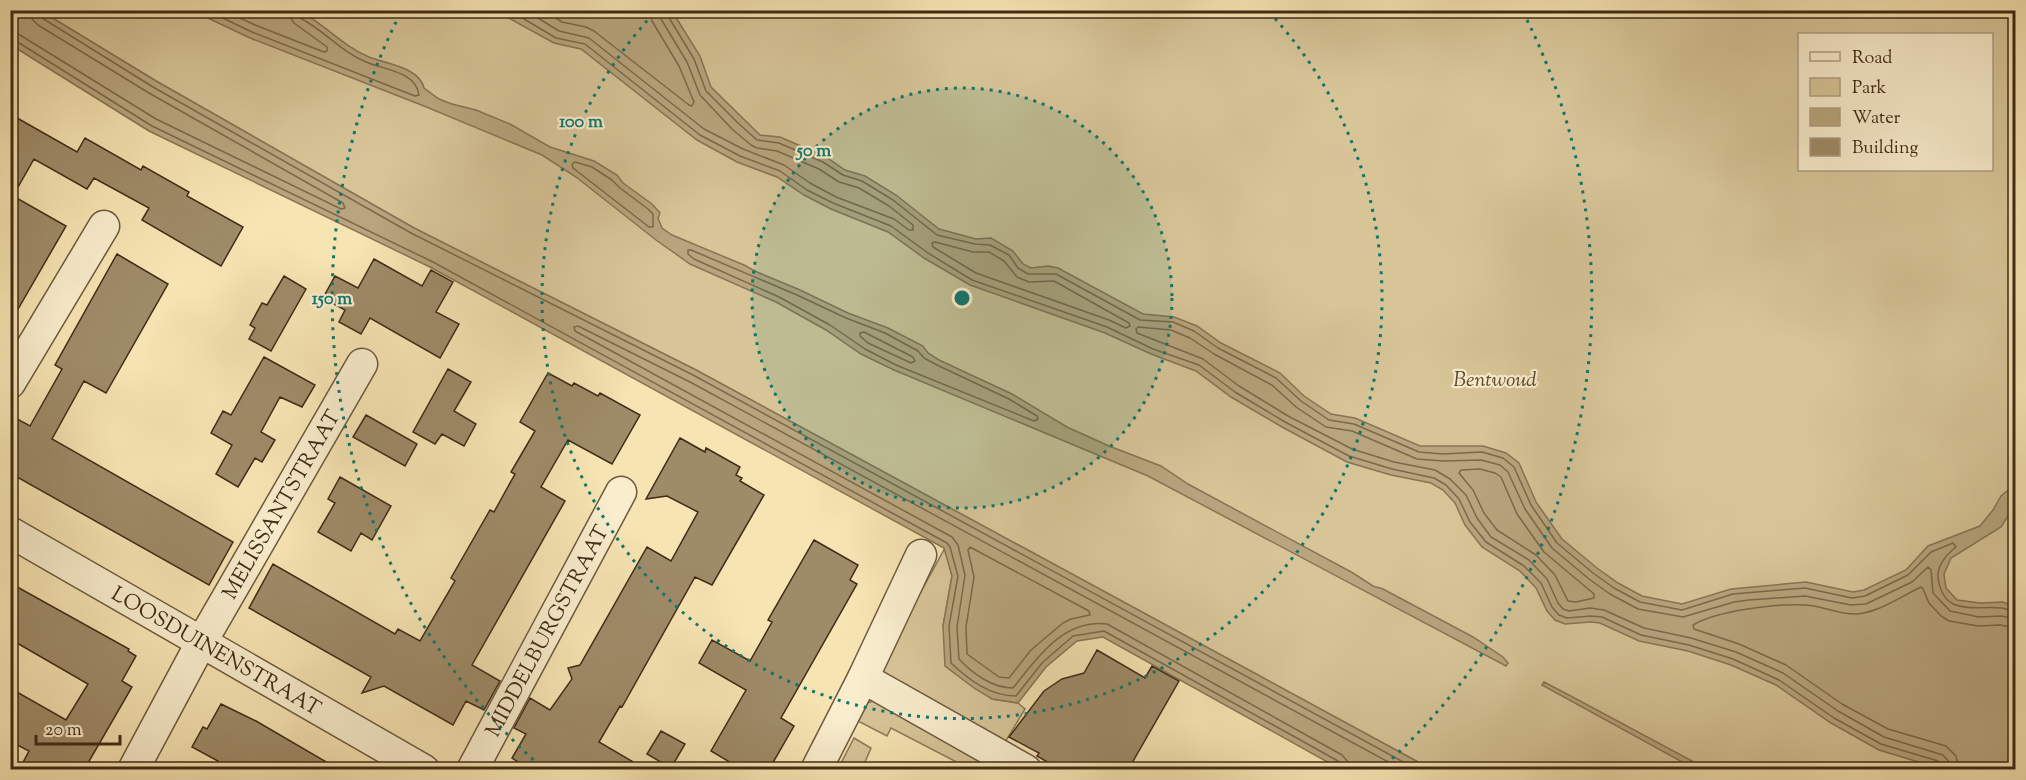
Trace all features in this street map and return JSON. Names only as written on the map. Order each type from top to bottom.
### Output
[{"type":"street","points":[[10,383],[104,226]]},
{"type":"street","name":"MELISSANTSTRAAT","points":[[133,770],[201,643],[362,364]]},
{"type":"street","name":"MIDDELBURGSTRAAT","points":[[472,770],[621,492]]},
{"type":"street","name":"LOOSDUINENSTRAAT","points":[[10,532],[424,770]]},
{"type":"street","points":[[816,770],[863,678],[921,555]]},
{"type":"street","points":[[863,678],[1026,770]]},
{"type":"green space","name":"Bentwoud","points":[[41,11],[2015,11],[2015,769],[1431,769],[696,370],[414,228],[156,81]]},
{"type":"green space","points":[[945,548],[952,576],[943,626],[992,699],[1018,703],[1025,709],[1004,744],[880,674],[880,666]]},
{"type":"green space","points":[[873,701],[982,756],[974,769],[970,769],[891,728],[887,736],[854,719],[862,705]]},
{"type":"green space","points":[[854,738],[871,748],[862,769],[838,769]]},
{"type":"water","points":[[297,10],[359,52],[401,67],[416,75],[424,88],[439,99],[476,110],[510,124],[550,147],[594,161],[617,175],[623,183],[652,204],[660,213],[658,218],[662,228],[672,235],[848,313],[888,328],[923,346],[928,353],[939,360],[1012,394],[1067,427],[1161,466],[1188,484],[1373,586],[1383,589],[1473,637],[1503,657],[1508,663],[1506,666],[1148,476],[894,370],[861,354],[826,330],[776,302],[690,264],[576,177],[542,155],[250,38],[193,11]]},
{"type":"water","points":[[10,11],[41,11],[156,81],[414,228],[696,370],[1431,769],[1340,769],[1103,637],[1077,641],[1046,667],[1018,703],[992,699],[945,666],[943,626],[952,576],[944,548],[430,267],[149,131],[11,45]]},
{"type":"water","points":[[496,11],[672,11],[700,56],[711,87],[760,135],[780,137],[826,157],[845,170],[865,176],[896,195],[939,229],[976,239],[991,238],[1013,251],[1023,264],[1031,268],[1048,266],[1058,268],[1143,314],[1174,317],[1197,326],[1221,343],[1280,373],[1304,396],[1331,414],[1355,418],[1420,446],[1483,446],[1506,453],[1519,463],[1536,502],[1562,539],[1618,583],[1642,596],[1682,604],[1731,589],[1806,582],[1853,592],[1864,590],[1906,570],[1928,546],[1980,526],[2001,496],[2015,487],[2015,505],[2001,527],[1951,558],[1944,574],[1946,588],[1957,600],[1980,603],[2003,602],[2015,607],[2015,769],[1951,769],[1879,750],[1831,723],[1776,685],[1731,665],[1688,651],[1639,641],[1600,623],[1565,624],[1555,620],[1547,611],[1536,588],[1520,571],[1482,547],[1465,525],[1455,503],[1443,490],[1431,483],[1391,475],[1347,462],[1231,397],[1196,371],[1105,333],[970,285],[924,258],[888,232],[831,209],[777,177],[737,162],[697,140],[581,49],[554,43]]},
{"type":"water","points":[[1544,682],[1707,769],[1695,769],[1542,685]]},
{"type":"building","points":[[10,114],[77,152],[85,138],[141,170],[143,166],[189,192],[187,196],[243,227],[221,266],[142,220],[149,208],[94,178],[87,189],[34,159],[13,196],[66,226],[10,323]]},
{"type":"building","points":[[117,254],[168,284],[106,393],[84,381],[52,439],[233,542],[209,585],[10,473],[10,415],[30,426],[62,369],[55,365]]},
{"type":"building","points":[[374,259],[422,286],[431,270],[453,282],[436,312],[459,324],[440,358],[370,318],[361,334],[339,322],[345,310],[323,298],[335,276],[358,288]]},
{"type":"building","points":[[284,276],[306,289],[271,351],[249,339],[255,328],[250,325],[262,303],[267,305]]},
{"type":"building","points":[[264,357],[315,385],[302,407],[280,397],[261,432],[275,440],[262,462],[255,458],[238,487],[216,474],[232,445],[211,433],[223,411],[231,415]]},
{"type":"building","points":[[448,369],[471,382],[454,411],[476,424],[464,446],[442,434],[435,444],[413,432]]},
{"type":"building","points":[[548,373],[598,396],[600,393],[640,415],[612,464],[568,440],[541,487],[565,501],[472,665],[500,681],[484,710],[466,701],[453,725],[384,686],[362,693],[371,677],[249,608],[273,564],[395,634],[398,629],[420,641],[455,581],[451,578],[490,510],[494,512],[515,474],[511,472],[535,431],[520,422]]},
{"type":"building","points":[[366,415],[417,444],[405,466],[353,437]]},
{"type":"building","points":[[680,438],[705,452],[706,448],[740,467],[736,475],[742,478],[740,481],[764,495],[712,585],[695,577],[622,707],[620,706],[599,742],[647,770],[525,770],[524,766],[512,758],[526,734],[514,728],[530,698],[550,710],[572,679],[568,668],[580,665],[647,547],[671,561],[698,512],[667,496],[646,499]]},
{"type":"building","points":[[340,477],[391,506],[372,540],[361,533],[351,551],[318,532],[335,503],[328,499]]},
{"type":"building","points":[[814,540],[858,565],[850,580],[857,584],[781,718],[794,726],[771,766],[763,762],[759,770],[743,770],[711,751],[746,690],[699,663],[712,640],[750,661],[772,622],[768,620]]},
{"type":"building","points":[[10,583],[129,649],[128,651],[136,656],[122,681],[132,687],[84,770],[19,770],[29,751],[10,741],[10,688],[66,720],[88,684],[10,639]]},
{"type":"building","points":[[1097,650],[1145,678],[1152,666],[1179,681],[1128,770],[1061,770],[1037,756],[1039,753],[1009,737],[1044,691],[1062,679],[1084,673]]},
{"type":"building","points":[[221,704],[256,721],[340,770],[213,770],[218,761],[192,747],[203,727],[207,729]]},
{"type":"building","points":[[661,731],[685,744],[671,768],[647,754]]}]
